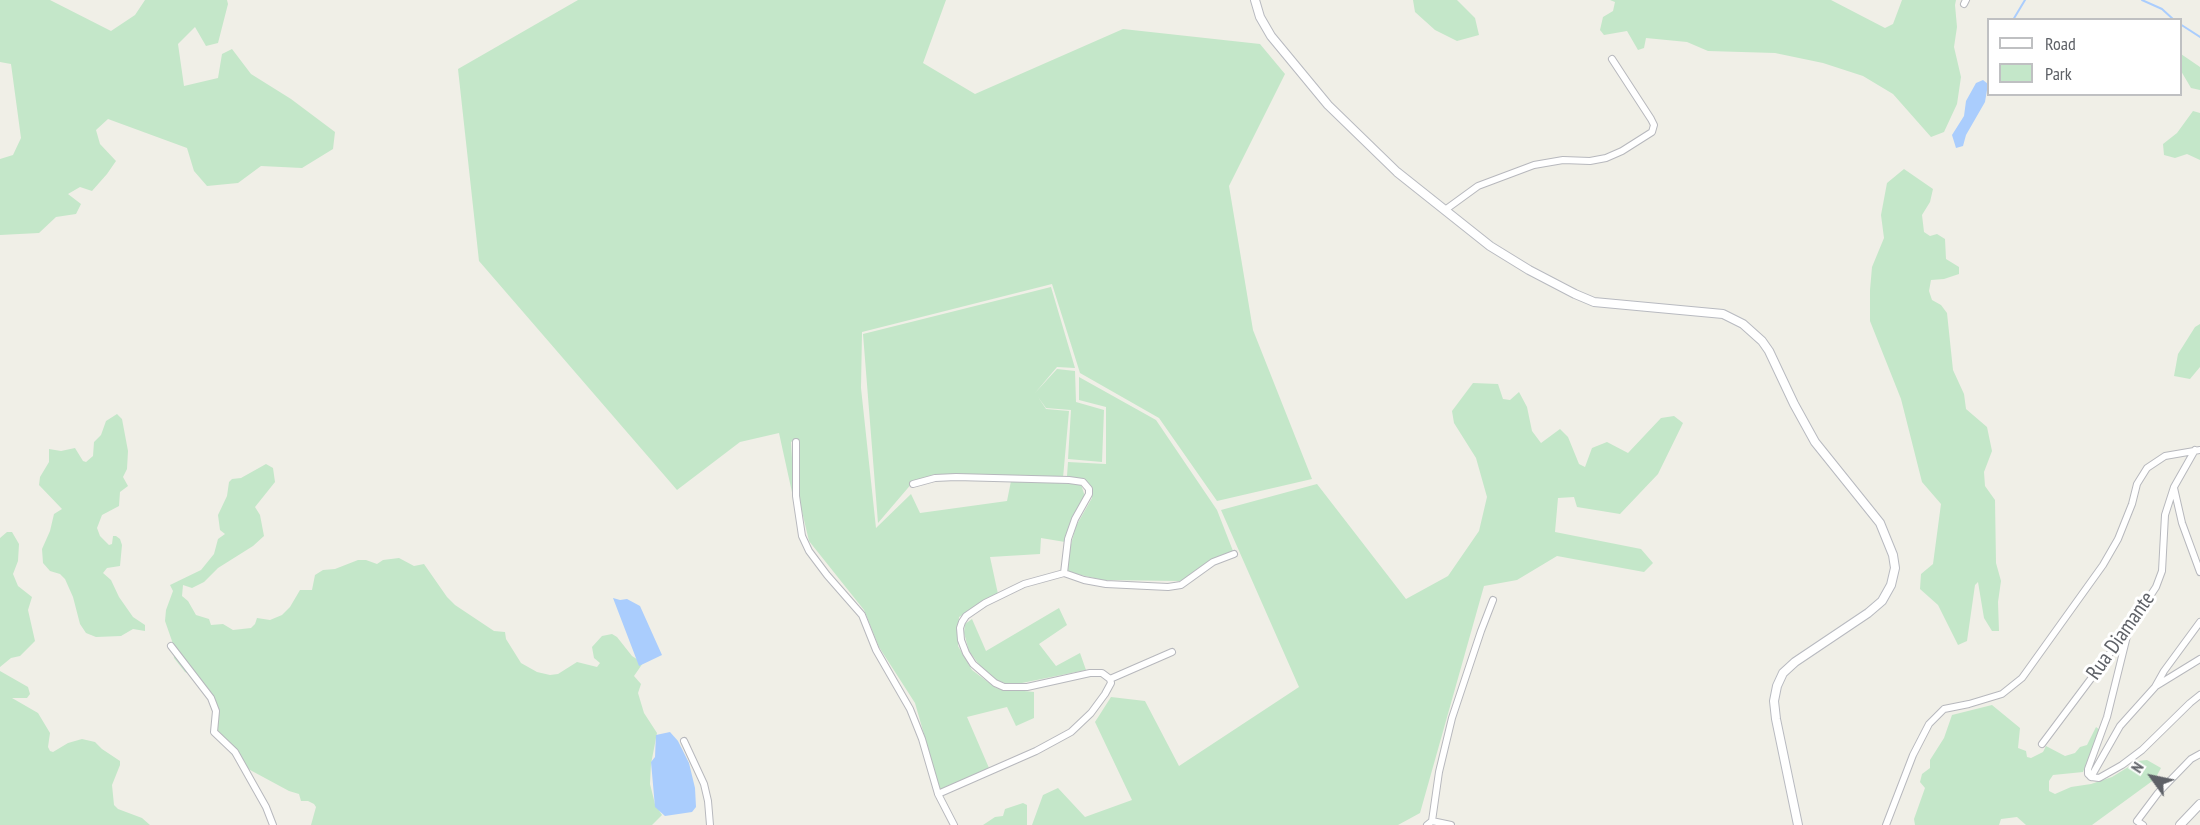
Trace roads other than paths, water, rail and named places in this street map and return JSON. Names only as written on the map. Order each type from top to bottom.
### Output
[{"type":"main road","points":[[1255,0],[1260,17],[1271,36],[1328,105],[1397,172],[1509,259],[1584,298],[1605,304],[1723,314],[1743,324],[1762,340],[1815,442],[1880,523],[1893,555],[1894,568],[1891,585],[1882,601],[1795,662],[1783,673],[1777,686],[1774,701],[1776,719],[1798,825]]},
{"type":"street","points":[[1445,210],[1478,186],[1534,165],[1563,160],[1590,161],[1606,158],[1652,132],[1654,125],[1647,112],[1612,59]]},
{"type":"street","points":[[796,442],[796,496],[802,536],[809,551],[827,575],[862,615],[876,650],[910,709],[938,794],[954,825]]},
{"type":"street","points":[[1886,825],[1913,755],[1929,724],[1944,709],[2002,694],[2022,678],[2108,556],[2118,539],[2132,504],[2137,484],[2147,468],[2165,456],[2198,450]]},
{"type":"street","name":"Rua Diamante","points":[[2042,744],[2129,628],[2156,587],[2162,571],[2165,515],[2174,487],[2198,450]]},
{"type":"street","points":[[913,484],[935,478],[956,477],[1083,482],[1089,489],[1089,494],[1075,519],[1068,539],[1064,573]]},
{"type":"street","points":[[2174,487],[2182,523],[2200,572]]},
{"type":"street","points":[[1110,678],[1102,673],[1090,673],[1027,687],[1004,687],[985,676],[973,664],[961,640],[960,628],[966,616],[985,603],[1024,584],[1064,573],[1106,584],[1168,587],[1180,585],[1213,562],[1234,554]]},
{"type":"street","points":[[1451,825],[1430,823],[1439,772],[1452,718],[1480,631],[1493,600]]},
{"type":"street","points":[[2091,777],[2120,726],[2155,687],[2200,622]]},
{"type":"street","points":[[2129,628],[2107,717],[2088,769],[2091,777],[2098,778],[2122,765],[2142,750],[2190,702],[2200,696]]},
{"type":"street","points":[[171,646],[211,698],[216,711],[214,732],[235,752],[266,807],[273,825]]},
{"type":"street","points":[[1110,678],[1172,652]]},
{"type":"street","points":[[2155,687],[2200,659]]},
{"type":"street","points":[[938,794],[1036,751],[1071,732],[1091,713],[1105,694],[1111,683],[1110,678]]},
{"type":"street","points":[[684,741],[704,784],[710,825]]},
{"type":"street","points":[[2142,825],[2137,822],[2158,793],[2191,759],[2200,754]]},
{"type":"street","points":[[2180,825],[2200,804]]},
{"type":"water","points":[[1983,80],[1987,83],[1985,102],[1966,135],[1963,146],[1956,148],[1952,135],[1964,116],[1966,101],[1976,83]]},
{"type":"water","points":[[613,598],[627,599],[640,606],[662,655],[639,666]]},
{"type":"water","points":[[670,732],[678,741],[689,763],[695,788],[696,807],[692,812],[665,816],[655,807],[651,762],[655,757],[656,735]]},
{"type":"waterway","points":[[2014,18],[2025,0]]},
{"type":"waterway","points":[[2142,0],[2162,9],[2172,18]]},
{"type":"waterway","points":[[2182,25],[2200,37]]}]
